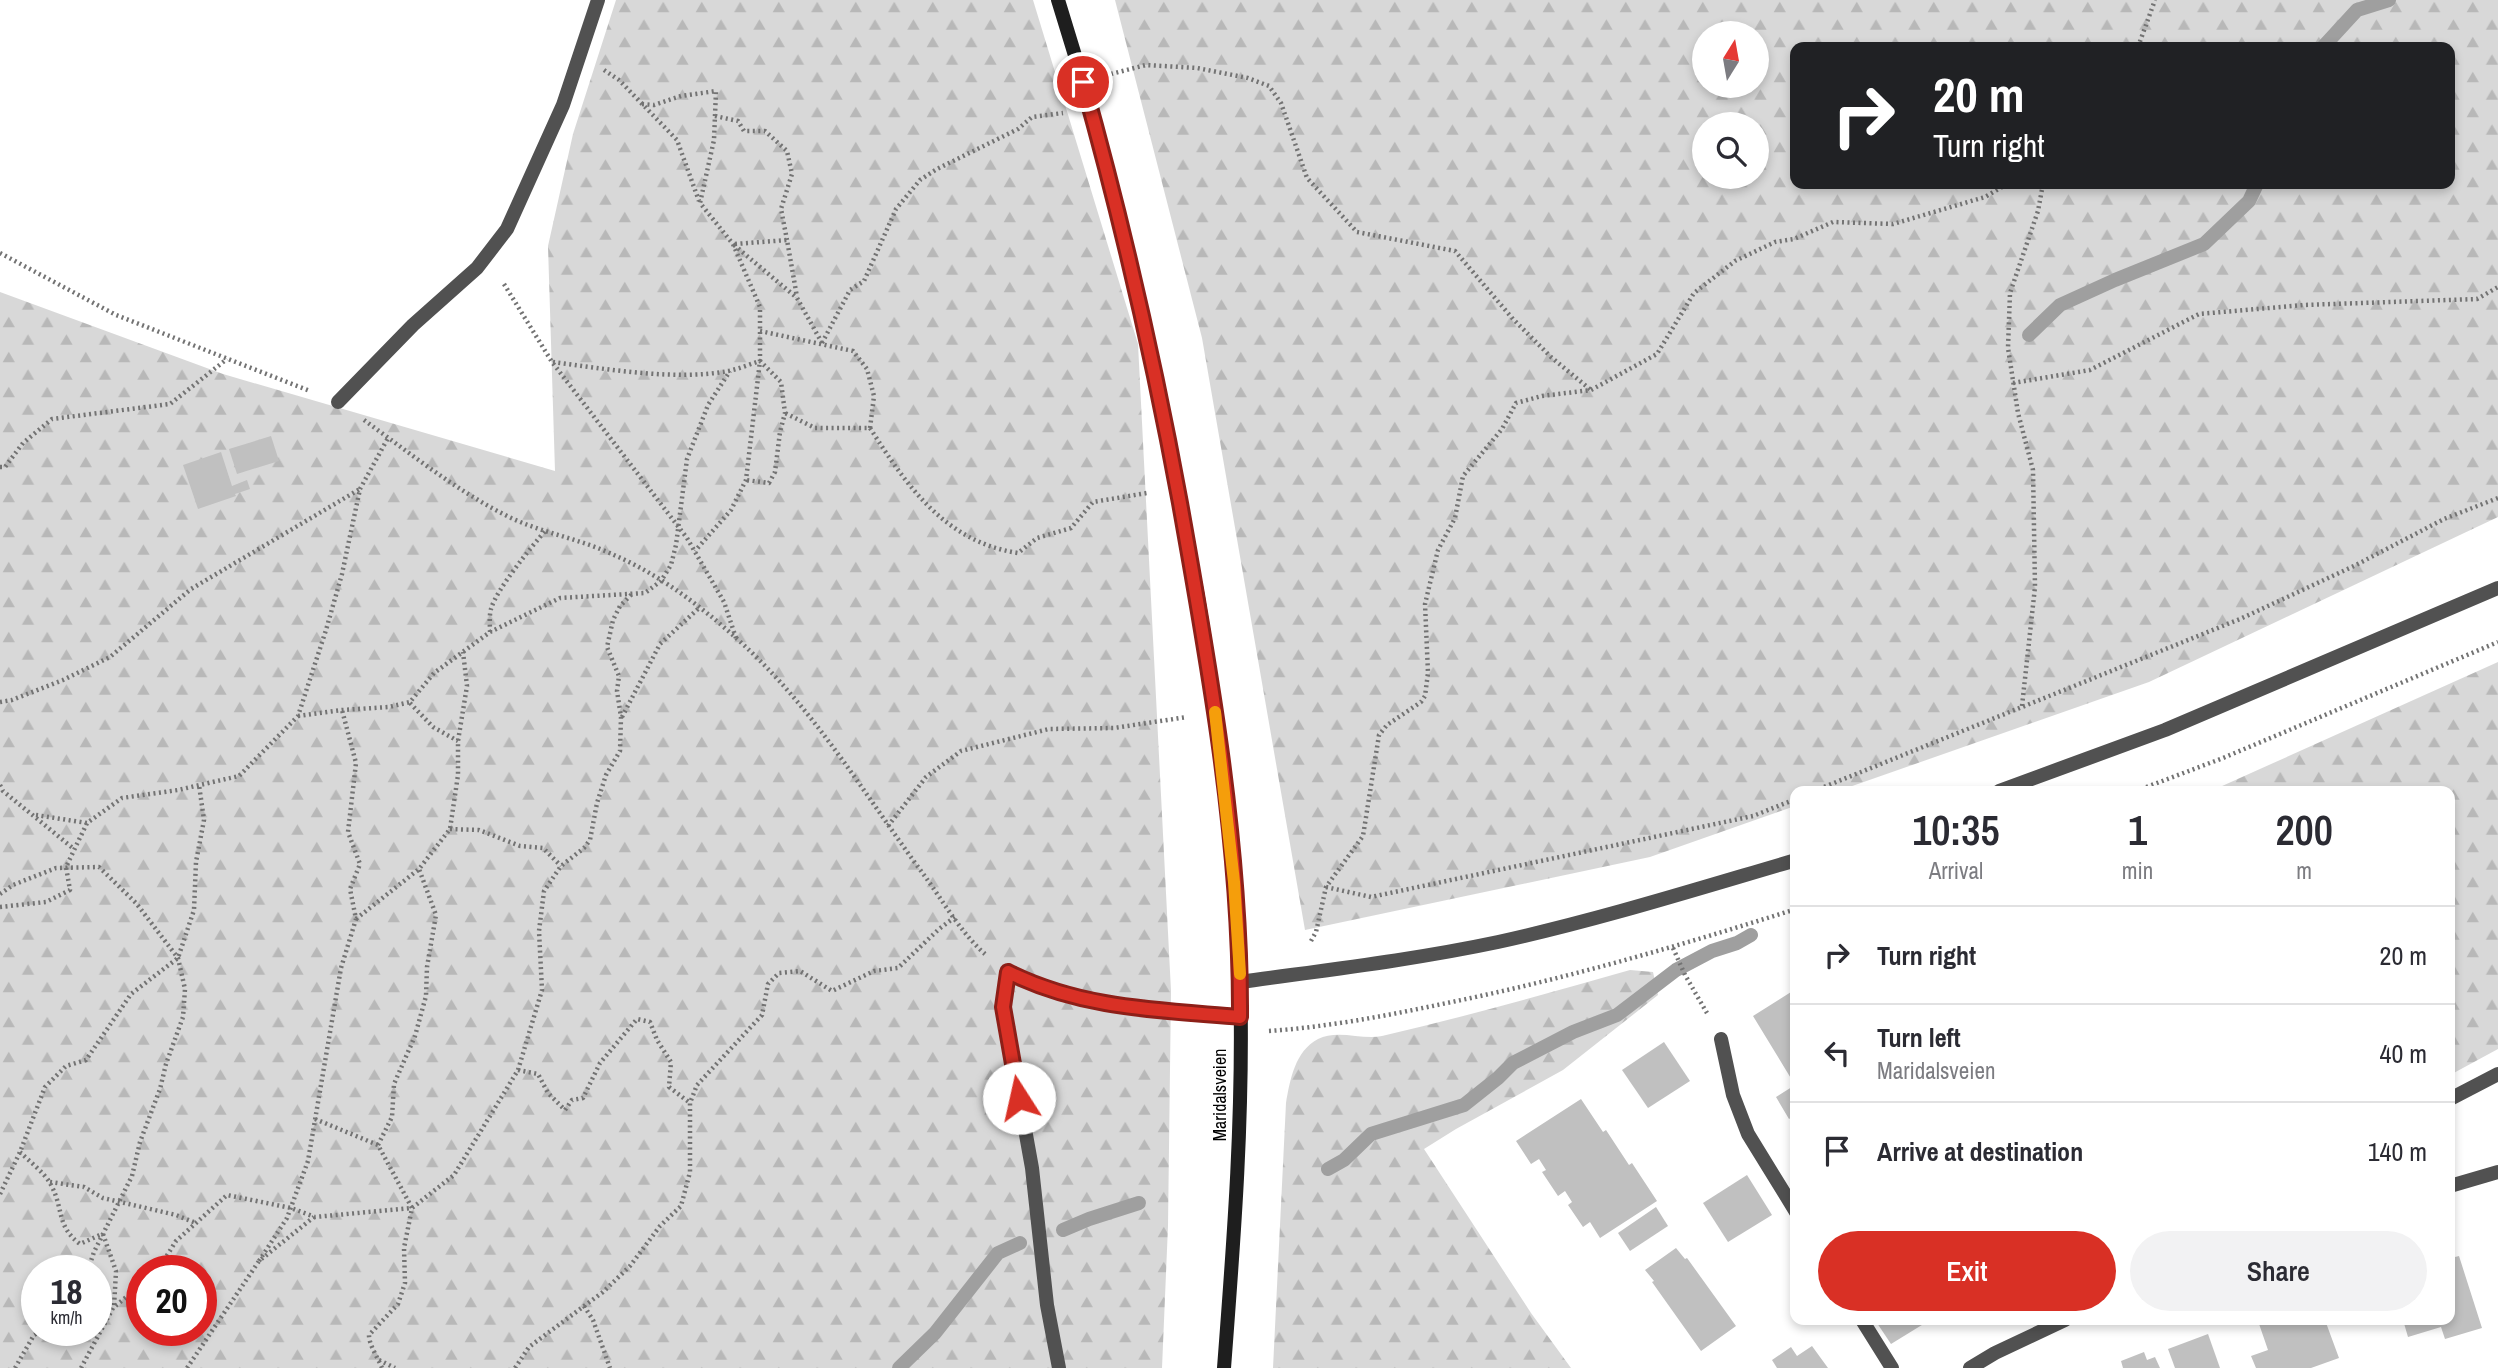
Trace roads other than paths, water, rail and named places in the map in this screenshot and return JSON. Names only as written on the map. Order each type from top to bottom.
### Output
[{"type":"street","points":[[338,402],[412,325],[477,268],[507,229],[563,105],[598,0]]},
{"type":"street","name":"Maridalsveien","points":[[1058,0],[1083,82],[1136,285],[1198,596],[1215,713],[1234,882],[1240,982],[1237,1195],[1224,1368]]},
{"type":"street","points":[[2013,786],[2165,730],[2498,588]]},
{"type":"street","points":[[1240,982],[1345,968],[1496,942],[1622,910],[1790,862]]},
{"type":"street","points":[[1059,1368],[1047,1305],[1032,1168],[1003,1007],[1008,972],[1030,984],[1105,1005],[1240,1017]]},
{"type":"street","points":[[1721,1039],[1733,1095],[1748,1134],[1790,1202]]},
{"type":"street","points":[[2455,1097],[2498,1074]]},
{"type":"street","points":[[2455,1185],[2498,1172]]},
{"type":"street","points":[[1865,1325],[1892,1368]]},
{"type":"street","points":[[1970,1368],[2054,1325]]},
{"type":"waterway","points":[[2328,42],[2357,10],[2389,0]]},
{"type":"waterway","points":[[2029,335],[2060,305],[2204,244],[2249,201],[2255,189]]},
{"type":"waterway","points":[[1328,1169],[1344,1160],[1371,1134],[1464,1105],[1513,1063],[1573,1032],[1617,1015],[1676,970],[1751,935]]},
{"type":"waterway","points":[[1063,1230],[1139,1203]]},
{"type":"waterway","points":[[899,1368],[935,1333],[998,1253],[1020,1243]]}]
